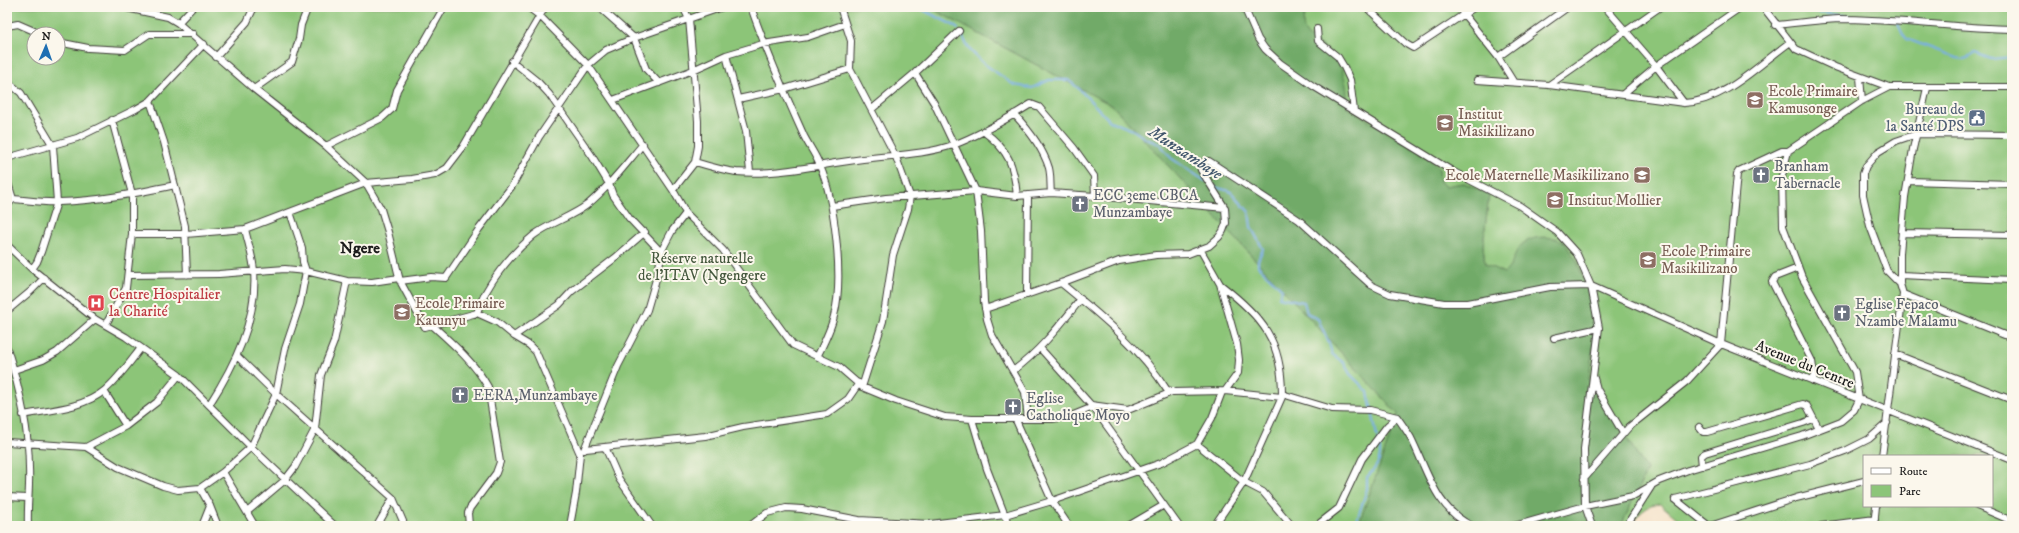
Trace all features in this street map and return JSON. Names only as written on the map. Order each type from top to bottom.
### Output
[{"type":"street","points":[[122,7],[168,17],[178,23],[193,34],[216,57],[254,89],[326,146],[366,183],[383,217],[399,279],[425,327],[477,313],[497,322],[514,336],[529,345],[538,356],[580,454],[576,493],[570,526]]},
{"type":"street","points":[[178,23],[193,7]]},
{"type":"street","points":[[216,57],[247,22],[254,7]]},
{"type":"street","points":[[254,89],[292,62],[299,39],[301,25],[308,7]]},
{"type":"street","points":[[326,146],[382,118],[392,109],[397,90],[444,7]]},
{"type":"street","points":[[528,7],[540,16],[588,65],[643,144],[686,213],[723,250],[793,344],[818,355],[839,367],[861,385],[896,401],[929,413],[972,419],[1028,419],[1071,416],[1092,406],[1128,410],[1172,392],[1224,391],[1282,395],[1332,408],[1370,410],[1397,417],[1410,437],[1439,498],[1459,520],[1472,526]]},
{"type":"street","points":[[132,234],[186,234],[245,229],[366,183],[435,175],[447,168],[463,148],[512,61],[545,7]]},
{"type":"street","points":[[599,7],[634,38],[646,69],[659,83]]},
{"type":"street","points":[[673,190],[695,162],[698,146],[698,120],[689,19],[682,7]]},
{"type":"street","points":[[129,275],[219,274],[254,270],[285,269],[347,281],[372,282],[431,277],[446,278],[479,229],[512,186],[558,107],[588,65],[606,50],[634,38],[723,7]]},
{"type":"street","points":[[751,7],[763,44],[805,137],[821,166],[832,206],[837,254],[837,298],[834,315],[818,355]]},
{"type":"street","points":[[586,449],[705,436],[743,426],[826,414],[848,399],[861,385],[883,321],[893,255],[908,208],[910,196],[896,156],[850,69],[851,41],[840,7]]},
{"type":"street","points":[[1244,7],[1258,39],[1271,56],[1313,86],[1452,171],[1520,206],[1557,232],[1577,254],[1591,286],[1598,328],[1594,359],[1594,377],[1584,449],[1585,506],[1592,526]]},
{"type":"street","points":[[1366,7],[1406,44],[1413,48],[1475,7]]},
{"type":"street","points":[[1371,12],[1379,7]]},
{"type":"street","points":[[1458,7],[1498,57],[1513,81]]},
{"type":"street","points":[[1498,57],[1568,7]]},
{"type":"street","points":[[1605,7],[1656,66],[1684,103]]},
{"type":"street","points":[[1549,85],[1626,33],[1660,7]]},
{"type":"street","points":[[1623,94],[1656,66],[1741,7]]},
{"type":"street","points":[[1763,7],[1789,43],[1796,49],[1809,56],[1860,77],[1889,87],[2012,87]]},
{"type":"street","points":[[1776,24],[1812,20],[1841,19],[1953,27],[2012,29]]},
{"type":"street","points":[[7,26],[18,24],[26,27]]},
{"type":"street","points":[[613,100],[693,70],[726,55],[763,44],[808,37],[845,24]]},
{"type":"street","points":[[1317,29],[1318,41],[1338,57],[1350,80],[1354,111]]},
{"type":"street","points":[[872,109],[915,74],[960,31]]},
{"type":"street","points":[[66,44],[76,47],[125,50],[148,34],[193,34]]},
{"type":"street","points":[[1477,80],[1513,81],[1684,103],[1698,102],[1719,94],[1789,43]]},
{"type":"street","points":[[7,158],[77,138],[150,101],[204,44]]},
{"type":"street","points":[[726,55],[746,131],[750,172]]},
{"type":"street","points":[[512,61],[537,81],[558,107],[609,184],[613,195],[629,218],[645,232],[661,252]]},
{"type":"street","points":[[738,98],[784,89],[850,69]]},
{"type":"street","points":[[915,74],[934,103],[976,191],[981,231],[985,309],[992,335],[1025,392],[1028,419]]},
{"type":"street","points":[[1860,77],[1862,101]]},
{"type":"street","points":[[7,81],[21,93],[53,146],[57,202],[41,252],[37,262],[32,268]]},
{"type":"street","points":[[1584,479],[1629,427],[1687,381],[1722,344],[1737,174],[1782,151],[1788,151],[1862,101],[1889,87]]},
{"type":"street","points":[[1882,455],[1889,412],[1903,294],[1900,284],[1900,275],[1902,233],[1908,181],[1913,149],[1927,88]]},
{"type":"street","points":[[150,101],[164,142],[186,234],[188,275]]},
{"type":"street","points":[[695,162],[721,169],[750,172],[821,166],[864,159],[928,152],[954,144],[984,131],[1031,104],[1039,107],[1074,148],[1094,176],[1095,196]]},
{"type":"street","points":[[1014,114],[1026,127],[1037,144],[1049,168],[1051,193]]},
{"type":"street","points":[[106,324],[126,288],[129,275],[132,234],[132,194],[112,120]]},
{"type":"street","points":[[984,131],[1002,147],[1009,159],[1014,171],[1017,196]]},
{"type":"street","points":[[1900,284],[1887,271],[1870,226],[1863,195],[1863,174],[1866,166],[1878,152],[1896,141],[1917,134],[2012,135]]},
{"type":"street","points":[[477,313],[483,294],[507,262],[534,235],[585,206],[609,184],[643,144]]},
{"type":"street","points":[[1514,526],[1585,506],[1634,496],[1659,481],[1841,421],[1854,410],[1859,400],[1855,372],[1815,302],[1798,268],[1785,235],[1782,213],[1782,176],[1788,151]]},
{"type":"street","points":[[985,309],[1061,284],[1119,261],[1156,255],[1188,254],[1209,246],[1223,231],[1226,223],[1226,208],[1201,170],[1204,162],[1209,161],[1299,220],[1371,285],[1390,294],[1444,303],[1468,303],[1550,288],[1591,286]]},
{"type":"street","points":[[7,162],[7,180],[13,199]]},
{"type":"street","points":[[1908,181],[2012,184]]},
{"type":"street","points":[[13,199],[57,202],[132,194],[175,185]]},
{"type":"street","points":[[832,206],[910,196],[976,191],[1017,196],[1051,193],[1226,208]]},
{"type":"street","points":[[1027,295],[1028,195]]},
{"type":"street","points":[[7,206],[13,199]]},
{"type":"street","points":[[7,442],[86,447],[118,467],[163,486],[178,490],[200,488],[223,472],[251,448],[276,394],[285,349],[300,304],[306,272],[303,262],[302,248],[290,212]]},
{"type":"street","points":[[580,454],[586,449],[618,366],[648,310],[659,269],[661,252],[672,231],[686,213]]},
{"type":"street","points":[[209,405],[237,356],[254,296],[254,270],[245,229]]},
{"type":"street","points":[[514,336],[559,305],[572,291],[615,258],[645,232]]},
{"type":"street","points":[[1902,233],[2012,235]]},
{"type":"street","points":[[7,246],[95,319],[106,324],[179,375],[251,448],[335,526]]},
{"type":"street","points":[[750,526],[766,513],[786,508],[802,508],[859,520],[930,524],[1005,515],[1052,501],[1161,463],[1197,444],[1212,418],[1224,391],[1238,373],[1239,360],[1237,344],[1220,284],[1200,249]]},
{"type":"street","points":[[1798,268],[1775,277],[1772,282],[1811,359],[1814,375],[1813,381]]},
{"type":"street","points":[[1900,275],[1960,276],[2012,280]]},
{"type":"street","points":[[7,311],[44,278]]},
{"type":"street","points":[[247,512],[285,480],[295,467],[315,429],[321,375],[334,342],[347,281]]},
{"type":"street","points":[[1061,284],[1081,299],[1128,340],[1167,390],[1172,392]]},
{"type":"street","points":[[1214,526],[1244,482],[1282,395],[1282,380],[1277,350],[1268,331],[1242,301],[1220,284]]},
{"type":"street","name":"Avenue du Centre","points":[[1591,286],[1722,344],[2012,460]]},
{"type":"street","points":[[1903,294],[2012,338]]},
{"type":"street","points":[[1013,371],[1030,359],[1053,334],[1081,299]]},
{"type":"street","points":[[14,370],[43,360],[57,352],[95,319]]},
{"type":"street","points":[[432,325],[470,362],[488,387],[500,462],[496,473],[470,508],[468,513],[469,526]]},
{"type":"street","points":[[1554,338],[1598,328]]},
{"type":"street","points":[[7,348],[14,370],[28,444],[28,526]]},
{"type":"street","points":[[23,415],[80,403],[104,391],[120,375],[141,348]]},
{"type":"street","points":[[1040,348],[1092,406],[1179,526]]},
{"type":"street","points":[[1895,354],[2012,400]]},
{"type":"street","points":[[237,356],[276,394],[394,498],[405,526]]},
{"type":"street","points":[[86,447],[126,426],[157,402],[179,375]]},
{"type":"street","points":[[1594,377],[1597,388],[1623,433]]},
{"type":"street","points":[[104,391],[126,426]]},
{"type":"street","points":[[1699,427],[1703,432],[1707,432],[1803,404],[1807,406],[1819,429]]},
{"type":"street","points":[[1316,526],[1339,508],[1362,459],[1387,426],[1397,417]]},
{"type":"street","points":[[1015,418],[1052,501],[1069,526]]},
{"type":"street","points":[[1702,466],[1701,456],[1704,453],[1803,423],[1813,418]]},
{"type":"street","points":[[972,419],[987,469],[1009,526]]},
{"type":"street","points":[[1863,481],[1796,498],[1709,526],[1675,499],[1845,451],[1869,438],[1887,423]]},
{"type":"street","points":[[1197,444],[1244,482],[1263,492],[1292,526]]},
{"type":"street","points":[[605,447],[619,479],[652,526]]},
{"type":"street","points":[[223,472],[255,526]]},
{"type":"street","points":[[1626,526],[1652,486]]},
{"type":"street","points":[[200,488],[210,506],[218,526]]},
{"type":"street","points":[[7,497],[27,498]]},
{"type":"street","points":[[377,526],[394,498]]},
{"type":"street","points":[[1128,526],[1164,505]]},
{"type":"street","points":[[202,526],[210,506]]},
{"type":"street","points":[[1821,526],[1875,523],[1876,507]]},
{"type":"street","points":[[1979,507],[2012,520]]},
{"type":"green space","name":"Réserve naturelle de l'ITAV (Ngengere","points":[[7,7],[929,7],[1113,106],[1398,414],[1358,526],[7,526]]},
{"type":"green space","points":[[929,7],[1316,7],[1304,16],[1304,31],[1311,39],[1327,49],[1340,66],[1345,79],[1347,107],[1425,155],[1439,169],[1440,182],[1445,186],[1464,183],[1489,195],[1483,246],[1485,264],[1504,273],[1511,265],[1516,252],[1522,244],[1533,239],[1545,237],[1563,241],[1577,261],[1591,300],[1595,329],[1589,379],[1647,470],[1621,526],[1358,526],[1398,414],[1113,106]]},
{"type":"green space","points":[[1316,7],[2012,7],[2012,526],[1693,526],[1678,519],[1660,504],[1651,506],[1643,511],[1632,526],[1621,526],[1647,470],[1589,379],[1595,329],[1592,300],[1577,261],[1558,239],[1545,237],[1533,240],[1522,247],[1517,252],[1509,268],[1504,273],[1485,264],[1483,246],[1489,195],[1464,183],[1445,186],[1440,182],[1439,169],[1347,107],[1313,40],[1308,38],[1302,26],[1304,16]]},
{"type":"waterway","name":"Munzambaye","points":[[917,7],[958,29]]},
{"type":"waterway","points":[[1799,7],[1800,11],[1850,16]]},
{"type":"waterway","points":[[1866,17],[1890,18]]},
{"type":"waterway","points":[[1897,23],[1907,39],[1957,58],[1963,59],[1975,53],[1991,59],[2012,57]]},
{"type":"waterway","name":"Munzambaye","points":[[961,33],[969,49],[983,63],[1014,85],[1032,88],[1049,80],[1068,80],[1078,88],[1110,121],[1133,130],[1146,139],[1160,144],[1171,158],[1205,181]]},
{"type":"waterway","name":"Munzambaye","points":[[1214,187],[1230,191],[1249,212],[1251,227],[1263,249],[1258,260],[1258,266],[1282,289],[1279,297],[1304,302],[1307,313],[1318,319],[1329,343],[1332,354],[1344,363],[1350,374],[1368,392],[1377,436]]},
{"type":"waterway","points":[[1355,526],[1367,489],[1367,477],[1377,465],[1379,460],[1380,451],[1378,440]]},
{"type":"place","name":"Ecole Primaire Kamusonge","points":[[1755,100]]},
{"type":"place","name":"Bureau de la Santé DPS","points":[[1977,118]]},
{"type":"place","name":"Institut Masikilizano","points":[[1445,123]]},
{"type":"place","name":"Ecole Maternelle Masikilizano","points":[[1642,175]]},
{"type":"place","name":"Branham Tabernacle","points":[[1761,175]]},
{"type":"place","name":"Institut Mollier","points":[[1555,200]]},
{"type":"place","name":"ECC 3eme CBCA Munzambaye","points":[[1080,204]]},
{"type":"place","name":"Ecole Primaire Masikilizano","points":[[1648,260]]},
{"type":"place","name":"Centre Hospitalier la Charité","points":[[96,303]]},
{"type":"place","name":"Ecole Primaire Katunyu","points":[[402,312]]},
{"type":"place","name":"Eglise Fepaco Nzambe Malamu","points":[[1842,313]]},
{"type":"place","name":"EERA,Munzambaye","points":[[460,395]]},
{"type":"place","name":"Eglise Catholique Moyo","points":[[1013,407]]},
{"type":"district","name":"Ngere","points":[[360,247]]}]
